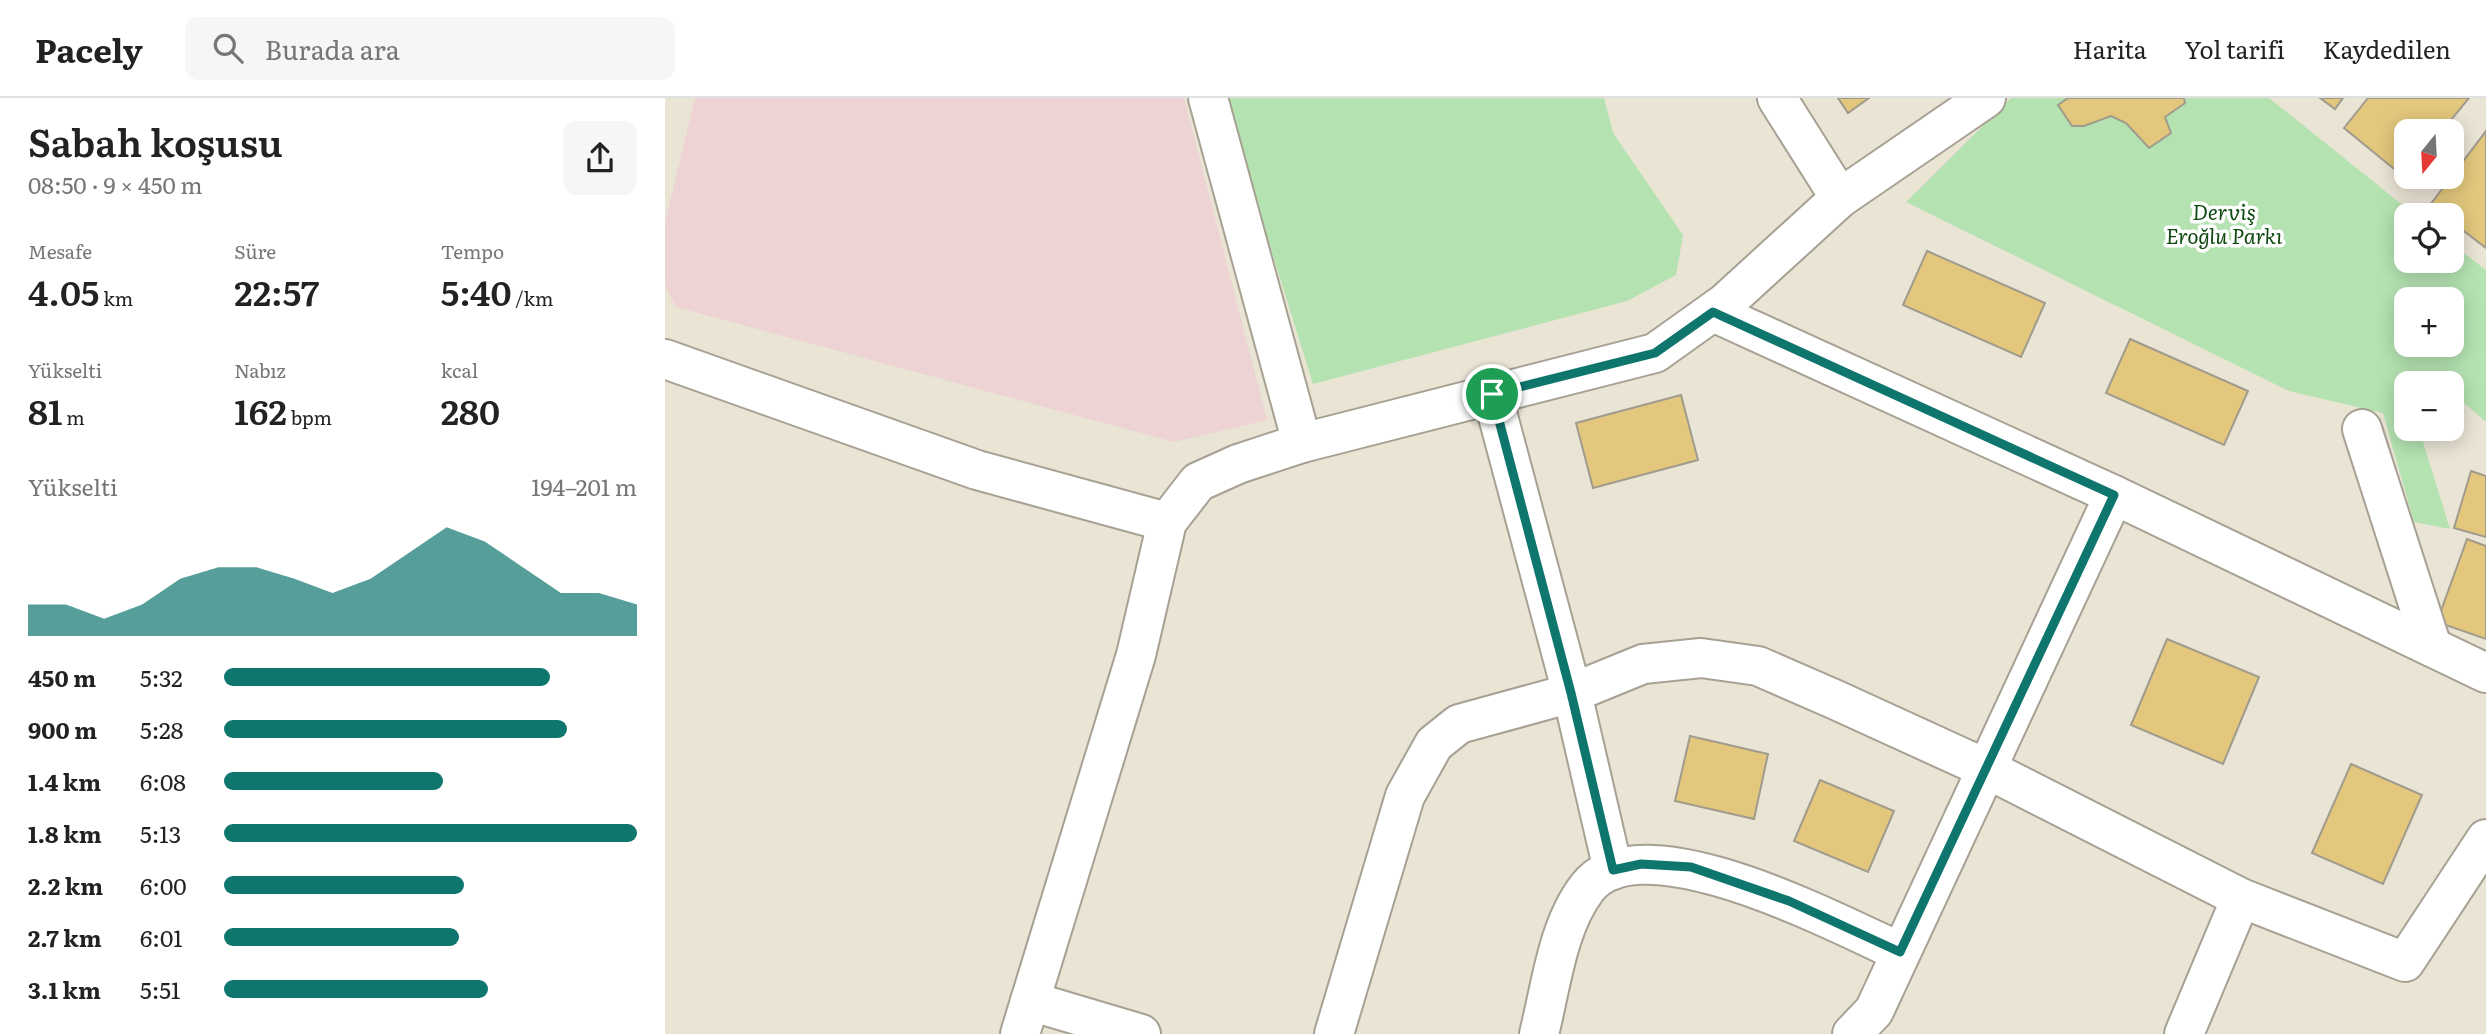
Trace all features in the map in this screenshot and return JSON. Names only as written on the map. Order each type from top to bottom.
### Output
[{"type":"street","points":[[1208,98],[1302,443]]},
{"type":"street","points":[[1777,98],[1840,198]]},
{"type":"street","points":[[1141,1034],[1025,1017],[1136,655],[1167,522],[1198,482],[1238,464],[1302,443],[1655,353],[1713,312],[1840,198],[1986,98]]},
{"type":"street","points":[[1713,312],[2114,495],[2486,673]]},
{"type":"street","points":[[665,359],[977,470],[1167,522]]},
{"type":"street","points":[[1492,394],[1571,693],[1613,870]]},
{"type":"street","points":[[2362,429],[2432,647]]},
{"type":"street","points":[[1852,1034],[1874,1011],[2114,495]]},
{"type":"street","points":[[1334,1034],[1405,796],[1434,744],[1459,724],[1571,693],[1643,664],[1702,658],[1758,666],[1987,769],[2241,898],[2405,962],[2486,839]]},
{"type":"street","points":[[1539,1034],[1568,922],[1588,886],[1613,870],[1641,864],[1691,867],[1789,901],[1900,952]]},
{"type":"street","points":[[2184,1034],[2241,898]]},
{"type":"shaded area","points":[[695,98],[1184,98],[1267,420],[1174,442],[676,307],[665,286],[665,223]]},
{"type":"green space","points":[[1224,98],[1604,98],[1613,133],[1683,235],[1676,275],[1627,301],[1313,384]]},
{"type":"green space","name":"Derviş Eroğlu Parkı","points":[[2011,98],[2269,98],[2400,203],[2394,203],[2394,273],[2464,273],[2464,253],[2486,270],[2486,422],[2464,403],[2464,371],[2394,371],[2394,441],[2423,441],[2450,529],[2414,522],[2383,413],[2289,391],[1906,202]]},
{"type":"building","points":[[1838,98],[1869,98],[1848,113]]},
{"type":"building","points":[[2068,98],[2184,98],[2185,103],[2165,117],[2171,133],[2149,148],[2126,123],[2111,116],[2084,126],[2072,126],[2058,105]]},
{"type":"building","points":[[2320,98],[2343,98],[2335,109]]},
{"type":"building","points":[[2368,98],[2469,98],[2452,119],[2394,119],[2394,169],[2344,128]]},
{"type":"building","points":[[2486,131],[2486,248],[2464,231],[2464,203],[2432,203],[2442,189],[2464,189],[2464,160]]},
{"type":"building","points":[[1927,251],[2045,303],[2021,357],[1903,305]]},
{"type":"building","points":[[2130,339],[2248,391],[2224,445],[2106,393]]},
{"type":"building","points":[[1681,395],[1698,460],[1593,488],[1576,423]]},
{"type":"building","points":[[2471,471],[2486,476],[2486,537],[2454,528]]},
{"type":"building","points":[[2467,539],[2486,546],[2486,639],[2437,622]]},
{"type":"building","points":[[2167,639],[2259,677],[2223,764],[2131,725]]},
{"type":"building","points":[[1690,736],[1768,754],[1754,819],[1675,801]]},
{"type":"building","points":[[2351,764],[2422,795],[2383,884],[2312,853]]},
{"type":"building","points":[[1820,780],[1894,811],[1868,872],[1794,841]]},
{"type":"route","points":[[1713,312],[2114,495],[1900,952],[1789,901],[1691,867],[1641,864],[1613,870],[1571,693],[1492,394],[1655,353],[1713,312]]}]
